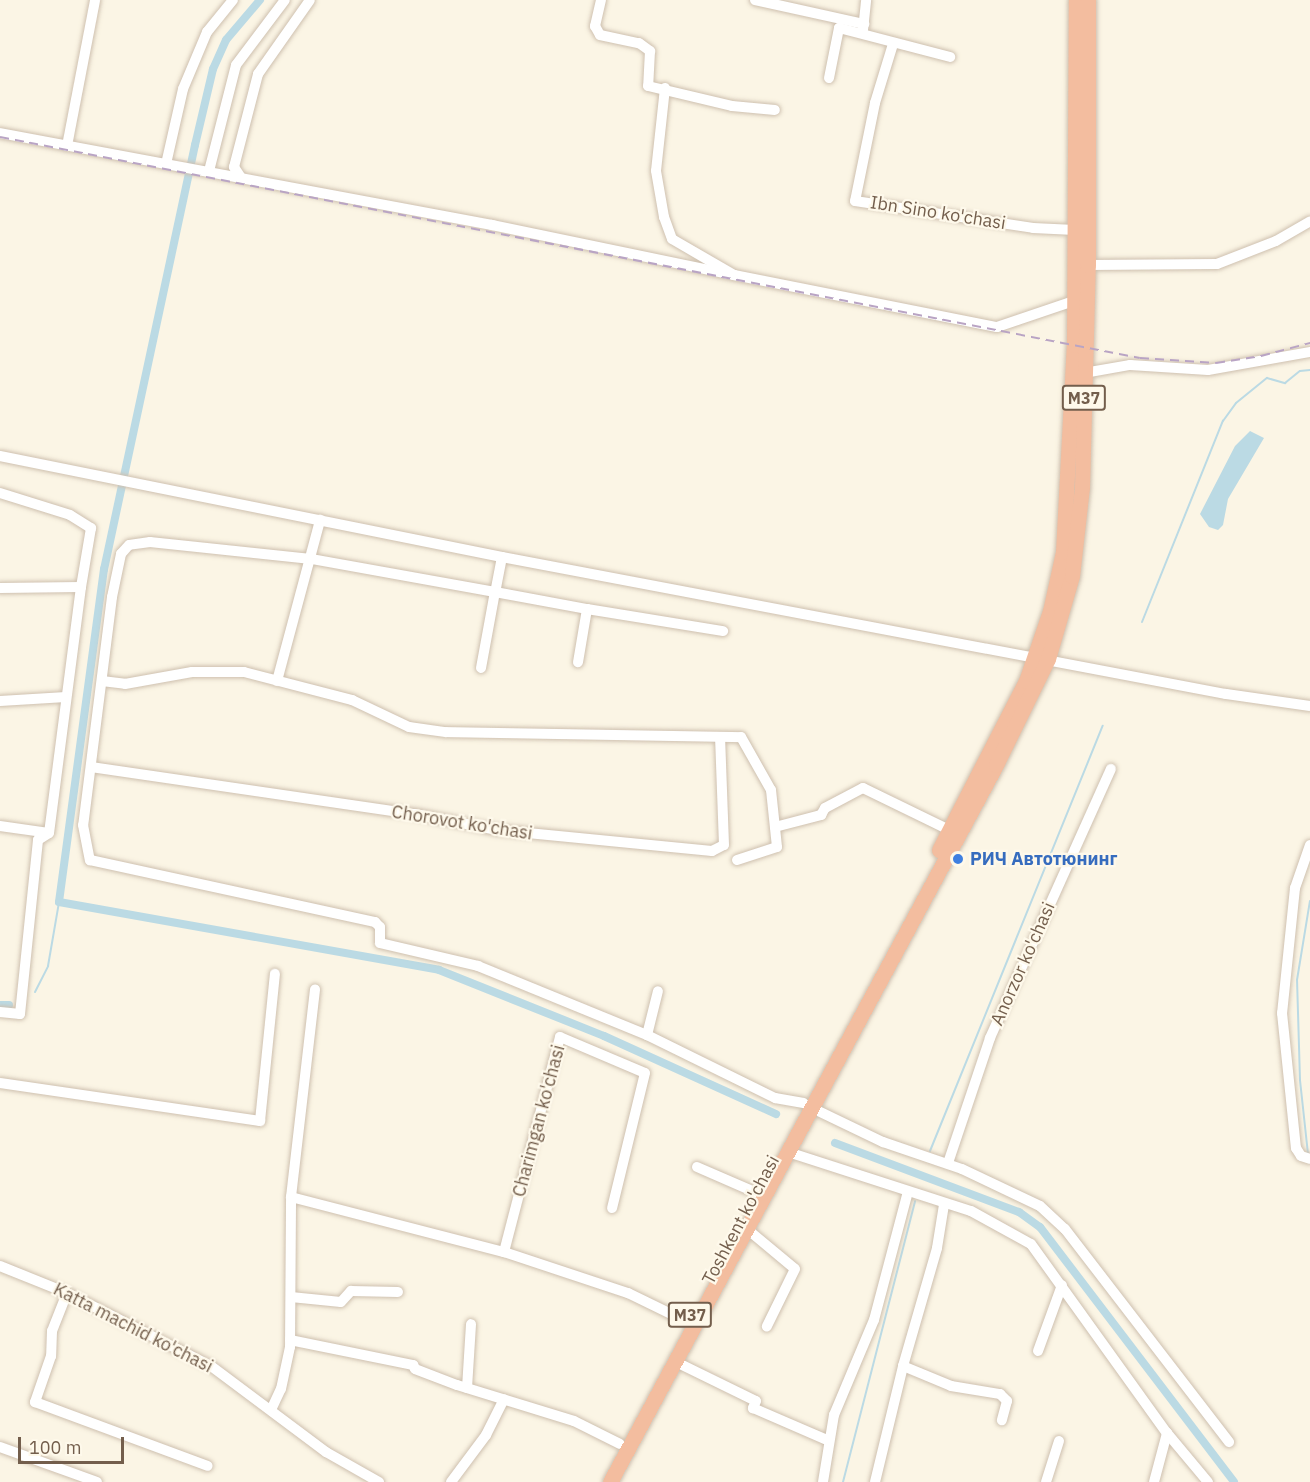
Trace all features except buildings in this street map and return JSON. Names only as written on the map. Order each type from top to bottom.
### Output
[{"type":"highway","name":"M37","points":[[784,1150],[996,765],[1042,658],[1077,550],[1088,265],[1076,0]]},
{"type":"highway","name":"M37","points":[[808,1106],[949,830],[1042,658],[1056,592],[1067,512],[1075,230],[1082,164],[1089,0]]},
{"type":"highway","name":"Toshkent ko'chasi","points":[[610,1482],[674,1361],[690,1323],[757,1193],[784,1150]]},
{"type":"highway","name":"Toshkent ko'chasi","points":[[601,1482],[620,1444],[747,1229],[784,1150]]},
{"type":"street","points":[[67,146],[95,0]]},
{"type":"street","points":[[166,164],[183,89],[207,32],[233,0]]},
{"type":"street","points":[[209,171],[236,65],[285,0]]},
{"type":"street","points":[[240,176],[234,167],[258,74],[310,0]]},
{"type":"street","points":[[601,0],[595,26],[600,35],[639,43],[650,51],[648,87],[665,88],[732,106],[775,110]]},
{"type":"street","points":[[755,0],[863,30],[893,44],[950,57]]},
{"type":"street","points":[[863,30],[866,0]]},
{"type":"street","points":[[829,78],[839,28],[863,30]]},
{"type":"street","name":"Ibn Sino ko'chasi","points":[[893,44],[874,103],[855,201],[1033,228],[1075,230]]},
{"type":"street","points":[[665,88],[656,171],[664,217],[672,239],[734,275]]},
{"type":"street","points":[[0,133],[240,176],[998,327],[1074,301]]},
{"type":"street","points":[[1088,265],[1217,264],[1276,241],[1310,221]]},
{"type":"street","points":[[1084,373],[1130,365],[1208,370],[1310,352]]},
{"type":"street","points":[[0,456],[502,557],[1226,694],[1310,706]]},
{"type":"street","points":[[0,493],[70,515],[91,528],[81,587],[49,833]]},
{"type":"street","points":[[277,681],[320,520]]},
{"type":"street","points":[[723,631],[310,559],[150,542],[129,546],[121,554],[112,597],[83,825],[90,860],[375,922],[380,927],[380,943],[478,966],[647,1035],[775,1098],[808,1106],[883,1142],[948,1163],[1017,1194],[1054,1217],[1229,1442]]},
{"type":"street","points":[[481,668],[502,557]]},
{"type":"street","points":[[0,588],[81,587]]},
{"type":"street","points":[[578,662],[587,609]]},
{"type":"street","points":[[102,681],[125,684],[212,672],[244,672],[352,700],[409,727],[446,732],[503,730],[516,736],[741,736],[771,790],[777,847],[737,860]]},
{"type":"street","points":[[0,701],[66,697]]},
{"type":"street","name":"Chorovot ko'chasi","points":[[91,767],[415,814],[497,830],[712,851],[724,845],[720,737]]},
{"type":"street","name":"Anorzor ko'chasi","points":[[948,1163],[990,1038],[1111,770]]},
{"type":"street","points":[[776,827],[821,815],[825,808],[863,788],[949,830]]},
{"type":"street","points":[[0,826],[49,833]]},
{"type":"street","points":[[0,1012],[20,1014],[38,840],[49,833]]},
{"type":"street","points":[[1305,1158],[1295,1137],[1282,1013],[1295,888],[1310,845]]},
{"type":"street","points":[[0,1083],[260,1121],[275,974]]},
{"type":"street","points":[[271,1410],[281,1389],[290,1340],[291,1197],[315,989]]},
{"type":"street","points":[[647,1035],[658,992]]},
{"type":"street","name":"Charimgan ko'chasi","points":[[504,1252],[560,1037],[645,1073],[612,1208]]},
{"type":"street","points":[[784,1150],[1002,1225],[1031,1244],[1167,1432],[1208,1482]]},
{"type":"street","points":[[697,1167],[757,1193]]},
{"type":"street","points":[[823,1482],[827,1440],[874,1320],[908,1191]]},
{"type":"street","points":[[291,1197],[504,1252],[627,1293],[690,1323]]},
{"type":"street","points":[[875,1482],[903,1366],[937,1248],[944,1205]]},
{"type":"street","points":[[747,1229],[795,1269],[767,1326]]},
{"type":"street","name":"Katta machid ko'chasi","points":[[0,1266],[67,1293],[211,1366],[326,1452],[379,1482]]},
{"type":"street","points":[[1038,1351],[1062,1285]]},
{"type":"street","points":[[291,1297],[341,1302],[351,1291],[398,1292]]},
{"type":"street","points":[[67,1293],[52,1331],[51,1356],[35,1402],[208,1467]]},
{"type":"street","points":[[467,1388],[471,1324]]},
{"type":"street","points":[[290,1340],[401,1361],[467,1388],[574,1421],[620,1444]]},
{"type":"street","points":[[674,1361],[756,1401],[753,1408],[827,1440]]},
{"type":"street","points":[[903,1366],[951,1386],[1000,1394],[1007,1401],[1002,1420]]},
{"type":"street","points":[[451,1482],[486,1435],[504,1399]]},
{"type":"street","points":[[1154,1482],[1167,1432]]},
{"type":"street","points":[[1046,1482],[1059,1442]]},
{"type":"street","points":[[0,1447],[97,1482]]},
{"type":"water","points":[[1250,431],[1264,438],[1228,499],[1223,525],[1218,530],[1209,527],[1200,514],[1235,446]]},
{"type":"waterway","points":[[260,0],[226,40],[213,69],[195,145],[104,569],[59,902],[439,970],[604,1036],[776,1114]]},
{"type":"waterway","points":[[1142,622],[1223,421],[1236,403],[1267,378],[1285,383],[1300,371],[1310,370]]},
{"type":"waterway","points":[[930,1151],[1103,726]]},
{"type":"waterway","points":[[1308,1154],[1300,1080],[1297,980],[1310,901]]},
{"type":"waterway","points":[[35,992],[48,966],[59,902]]},
{"type":"waterway","points":[[0,1005],[9,1005]]},
{"type":"waterway","points":[[835,1143],[1019,1212],[1040,1227],[1234,1482]]},
{"type":"waterway","points":[[843,1482],[915,1201]]},
{"type":"railway","points":[[0,137],[1140,358],[1216,363],[1261,356],[1310,343]]},
{"type":"place","name":"РИЧ Автотюнинг","points":[[958,859]]}]
